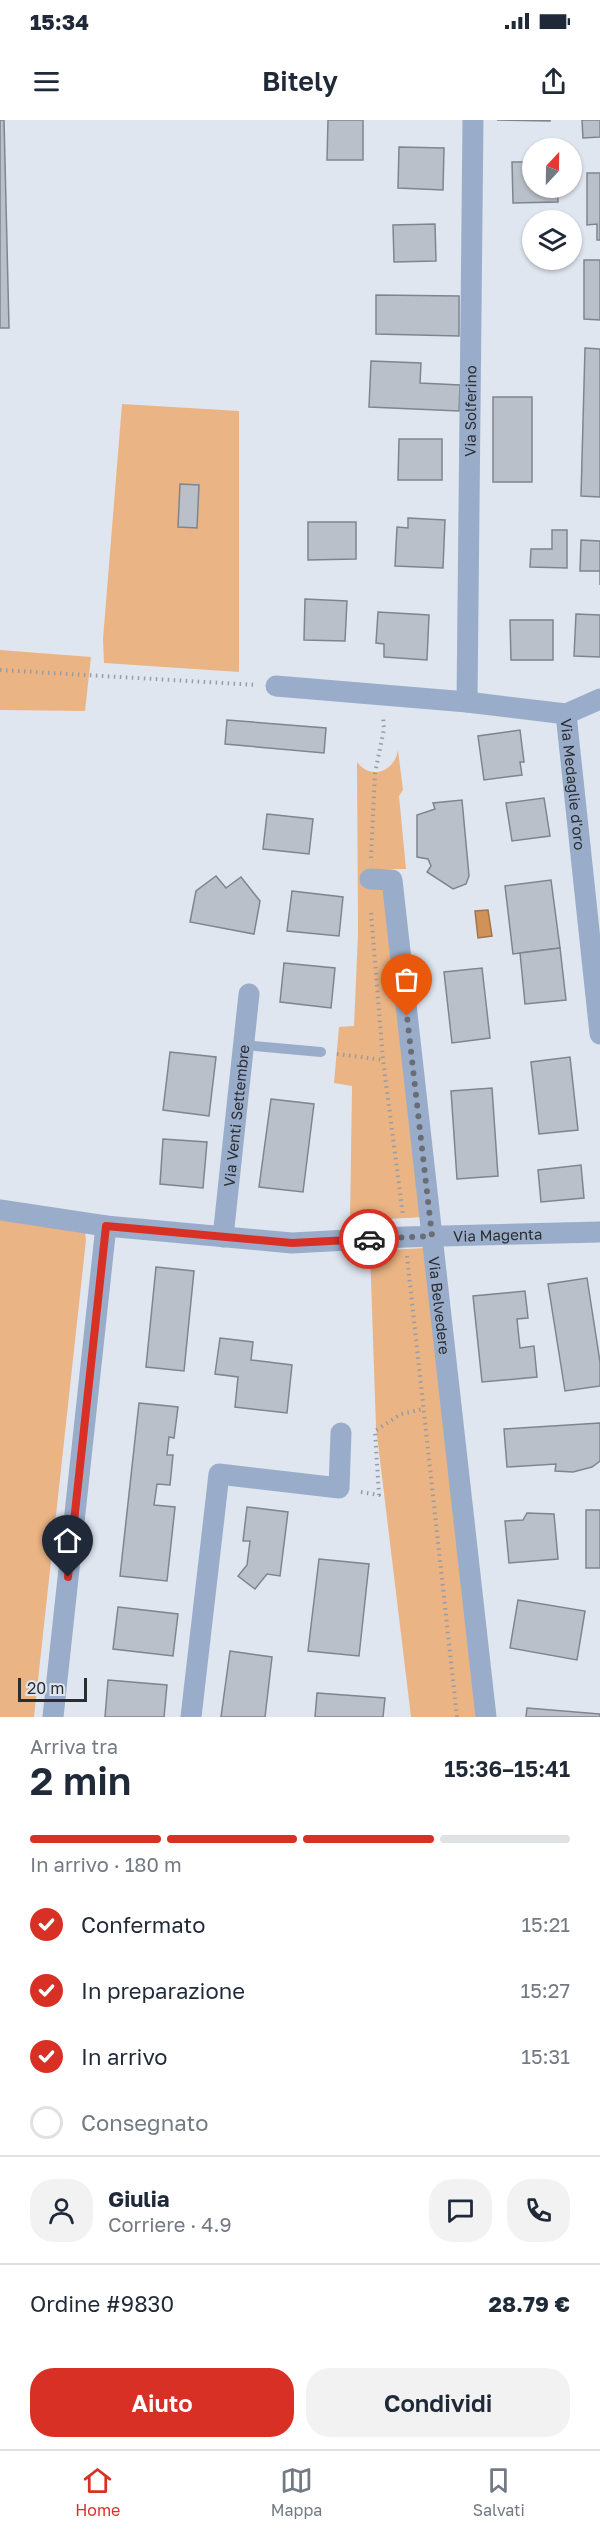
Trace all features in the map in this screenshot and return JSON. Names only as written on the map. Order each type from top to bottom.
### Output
[{"type":"street","name":"Via Solferino","points":[[467,702],[473,120]]},
{"type":"street","name":"Via Medaglie d'oro","points":[[276,686],[467,702],[566,714],[600,1034]]},
{"type":"street","points":[[566,714],[600,699]]},
{"type":"street","name":"Via Belvedere","points":[[370,879],[392,880],[486,1717]]},
{"type":"street","name":"Via Venti Settembre","points":[[223,1237],[249,994]]},
{"type":"street","name":"Via Magenta","points":[[0,1210],[106,1226],[292,1243],[432,1236],[600,1232]]},
{"type":"street","points":[[53,1717],[106,1226]]},
{"type":"street","points":[[191,1717],[219,1474],[339,1488],[341,1433]]},
{"type":"lane","points":[[244,1045],[321,1052]]},
{"type":"path","points":[[0,670],[276,686]]},
{"type":"path","points":[[321,1052],[383,1060]]},
{"type":"path","points":[[339,1488],[379,1495],[375,1431],[401,1414],[423,1409]]},
{"type":"shaded area","points":[[122,404],[239,411],[239,672],[104,663],[103,639]]},
{"type":"shaded area","points":[[0,650],[91,657],[85,711],[0,710]]},
{"type":"shaded area","points":[[398,750],[403,790],[399,796],[406,869],[386,869],[424,1217],[350,1221],[352,1086],[334,1083],[339,1027],[354,1026],[358,934],[357,762],[369,771],[382,771],[392,763]]},
{"type":"shaded area","points":[[488,910],[492,936],[478,938],[475,911]]},
{"type":"shaded area","points":[[0,1217],[85,1232],[86,1240],[34,1717],[0,1717]]},
{"type":"shaded area","points":[[425,1248],[481,1717],[411,1717],[376,1427],[370,1251]]},
{"type":"building","points":[[0,120],[4,120],[9,328],[0,328]]},
{"type":"building","points":[[328,120],[363,120],[363,160],[327,160]]},
{"type":"building","points":[[497,120],[550,120],[550,121]]},
{"type":"building","points":[[582,120],[600,120],[600,137],[583,138]]},
{"type":"building","points":[[399,147],[444,148],[443,190],[398,188]]},
{"type":"building","points":[[512,162],[522,162],[522,198],[558,198],[558,202],[513,203]]},
{"type":"building","points":[[587,173],[600,173],[600,240],[597,240],[597,224],[587,225]]},
{"type":"building","points":[[435,224],[436,261],[394,262],[393,225]]},
{"type":"building","points":[[584,260],[600,260],[600,320],[584,319]]},
{"type":"building","points":[[376,295],[459,296],[459,336],[376,334]]},
{"type":"building","points":[[585,348],[600,349],[600,497],[581,496]]},
{"type":"building","points":[[371,361],[421,363],[420,383],[460,385],[459,411],[369,407]]},
{"type":"building","points":[[493,397],[532,397],[532,482],[493,482]]},
{"type":"building","points":[[399,439],[442,439],[442,480],[398,480]]},
{"type":"building","points":[[180,484],[199,485],[197,528],[178,527]]},
{"type":"building","points":[[408,518],[445,520],[443,568],[395,566],[397,527],[408,528]]},
{"type":"building","points":[[308,522],[356,522],[356,559],[308,560]]},
{"type":"building","points":[[552,530],[567,530],[567,568],[530,567],[531,549],[552,549]]},
{"type":"building","points":[[581,540],[600,541],[600,571],[580,571]]},
{"type":"building","points":[[305,599],[347,601],[345,641],[304,640]]},
{"type":"building","points":[[378,612],[429,615],[427,660],[384,657],[384,644],[376,643]]},
{"type":"building","points":[[576,614],[600,615],[600,657],[574,656]]},
{"type":"building","points":[[510,620],[553,620],[553,660],[511,660]]},
{"type":"building","points":[[227,720],[326,728],[324,753],[225,744]]},
{"type":"building","points":[[520,730],[524,762],[520,762],[522,775],[484,780],[478,736]]},
{"type":"building","points":[[544,798],[550,836],[512,841],[506,803]]},
{"type":"building","points":[[462,800],[469,876],[466,884],[453,889],[427,872],[431,866],[428,859],[417,857],[417,815],[435,809],[433,803]]},
{"type":"building","points":[[267,814],[313,819],[309,854],[263,849]]},
{"type":"building","points":[[216,876],[226,888],[241,877],[260,901],[254,934],[190,922],[196,891]]},
{"type":"building","points":[[551,880],[560,948],[513,954],[505,886]]},
{"type":"building","points":[[292,891],[343,897],[339,936],[287,931]]},
{"type":"building","points":[[560,948],[566,1000],[525,1004],[520,953]]},
{"type":"building","points":[[284,963],[335,968],[331,1008],[280,1002]]},
{"type":"building","points":[[482,968],[490,1038],[452,1043],[444,972]]},
{"type":"building","points":[[170,1052],[216,1057],[209,1116],[163,1110]]},
{"type":"building","points":[[570,1057],[578,1130],[539,1134],[531,1062]]},
{"type":"building","points":[[492,1088],[498,1176],[457,1179],[451,1091]]},
{"type":"building","points":[[271,1099],[314,1104],[303,1192],[259,1187]]},
{"type":"building","points":[[163,1139],[207,1142],[203,1188],[160,1184]]},
{"type":"building","points":[[581,1165],[584,1198],[541,1202],[538,1170]]},
{"type":"building","points":[[156,1267],[194,1271],[184,1371],[146,1367]]},
{"type":"building","points":[[587,1278],[600,1362],[600,1386],[565,1391],[548,1284]]},
{"type":"building","points":[[525,1291],[528,1318],[517,1319],[520,1348],[534,1346],[537,1377],[482,1382],[473,1296]]},
{"type":"building","points":[[220,1338],[253,1342],[251,1360],[292,1365],[287,1413],[235,1407],[238,1377],[215,1374]]},
{"type":"building","points":[[139,1403],[178,1407],[174,1438],[169,1437],[167,1455],[173,1455],[170,1485],[157,1484],[154,1505],[175,1507],[167,1581],[120,1576]]},
{"type":"building","points":[[600,1423],[600,1461],[592,1467],[573,1472],[555,1471],[556,1464],[507,1467],[504,1429]]},
{"type":"building","points":[[247,1507],[288,1512],[280,1576],[267,1574],[255,1589],[238,1576],[247,1565],[250,1541],[243,1541]]},
{"type":"building","points":[[586,1510],[600,1510],[600,1568],[586,1568]]},
{"type":"building","points":[[527,1513],[554,1514],[558,1559],[509,1563],[505,1521],[523,1520]]},
{"type":"building","points":[[319,1559],[369,1564],[359,1656],[308,1651]]},
{"type":"building","points":[[518,1600],[585,1611],[577,1660],[510,1648]]},
{"type":"building","points":[[118,1607],[178,1614],[173,1656],[113,1649]]},
{"type":"building","points":[[230,1651],[272,1657],[265,1717],[221,1717]]},
{"type":"building","points":[[108,1680],[167,1685],[164,1717],[105,1717]]},
{"type":"building","points":[[317,1693],[385,1698],[383,1717],[315,1717]]},
{"type":"building","points":[[527,1708],[600,1714],[600,1717],[526,1717]]},
{"type":"way so far","points":[[369,1239],[432,1236],[407,1016]]},
{"type":"route","points":[[68,1577],[106,1226],[292,1243],[369,1239]]}]
